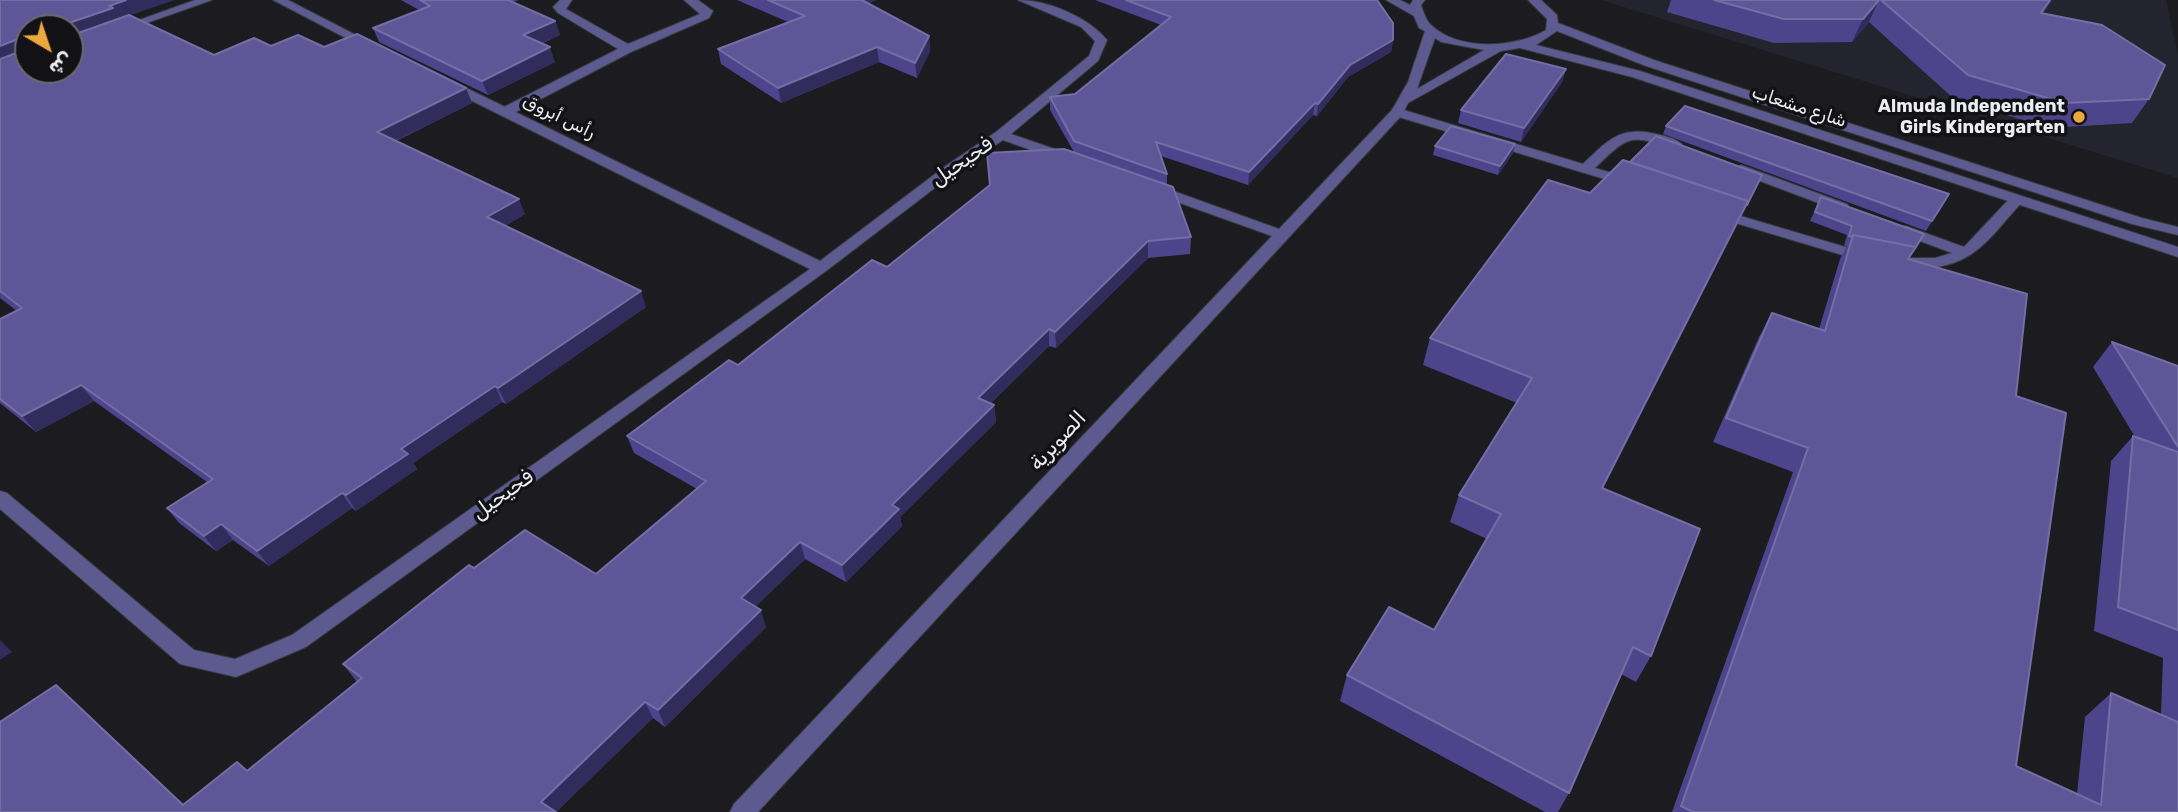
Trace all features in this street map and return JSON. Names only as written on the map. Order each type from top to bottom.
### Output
[{"type":"street","points":[[107,33],[206,0]]},
{"type":"street","points":[[279,0],[386,53]]},
{"type":"street","points":[[566,0],[559,7],[562,11],[627,49]]},
{"type":"street","points":[[505,112],[627,49],[705,16],[707,11],[690,0]]},
{"type":"street","name":"فحيحيل","points":[[0,498],[188,658],[236,668],[299,641],[821,268],[952,168],[1001,135],[1094,58],[1101,40],[1085,25],[1024,0]]},
{"type":"street","points":[[1392,0],[1415,13]]},
{"type":"street","points":[[1419,0],[1415,4],[1415,13],[1420,22],[1431,31],[1461,43],[1497,48],[1525,46],[1551,34],[1555,26],[1554,18],[1534,0]]},
{"type":"street","name":"شارع مشعاب","points":[[1555,26],[1650,63],[2137,221],[2178,230]]},
{"type":"street","name":"الصويرية","points":[[1401,106],[1431,31]]},
{"type":"street","name":"شارع مشعاب","points":[[1525,46],[1636,74],[2178,252]]},
{"type":"street","name":"الصويرية","points":[[741,812],[1401,106],[1450,72],[1497,48]]},
{"type":"street","name":"رأس أبروق","points":[[434,77],[821,268]]},
{"type":"street","points":[[1401,106],[1643,187]]},
{"type":"street","points":[[1587,168],[1619,137],[1628,134],[1653,136],[1692,150]]},
{"type":"street","name":"فحيحيل","points":[[1001,135],[1077,162]]},
{"type":"street","points":[[1731,165],[1862,214]]},
{"type":"street","points":[[1141,185],[1282,235]]},
{"type":"street","points":[[1699,207],[1852,254],[1895,262],[1936,263],[1967,253],[2017,200]]},
{"type":"street","points":[[1888,224],[1967,253]]},
{"type":"shaded area","name":"Almuda Independent Girls Kindergarten","points":[[1601,0],[2166,0],[2178,56],[2178,178]]},
{"type":"building","points":[[0,0],[126,0],[109,6],[113,8],[84,18],[84,14],[14,14],[14,41],[0,46]]},
{"type":"building","points":[[420,0],[508,0],[555,21],[523,35],[550,47],[482,81],[373,28],[430,6]]},
{"type":"building","points":[[768,0],[862,0],[929,36],[915,63],[877,47],[778,88],[718,49],[805,16]]},
{"type":"building","points":[[1126,0],[1377,0],[1393,23],[1393,40],[1350,65],[1318,104],[1315,103],[1249,172],[1156,142],[1167,174],[1074,141],[1050,97],[1075,94],[1171,17]]},
{"type":"building","points":[[1714,0],[1879,0],[1863,19],[1784,19]]},
{"type":"building","points":[[1881,0],[2050,0],[2041,13],[2102,25],[2165,65],[2149,99],[2065,103],[1968,75]]},
{"type":"building","points":[[129,15],[214,55],[254,38],[271,46],[298,35],[324,47],[357,34],[466,88],[377,132],[519,199],[487,217],[641,291],[498,388],[495,386],[401,449],[408,454],[346,495],[342,493],[257,551],[221,524],[204,536],[167,508],[213,479],[81,385],[22,416],[0,399],[0,319],[22,308],[0,291],[0,59],[14,54],[14,84],[84,84],[84,31]]},
{"type":"building","points":[[1506,54],[1566,69],[1524,128],[1461,110]]},
{"type":"building","points":[[1685,106],[1949,194],[1932,221],[1666,126]]},
{"type":"building","points":[[1451,126],[1515,144],[1500,166],[1435,146]]},
{"type":"building","points":[[1656,136],[1762,175],[1747,205],[1748,201],[1630,162]]},
{"type":"building","points":[[1064,149],[1173,187],[1191,237],[1148,241],[1055,332],[1049,329],[978,398],[994,405],[892,505],[899,509],[842,565],[800,542],[741,598],[761,610],[658,710],[645,702],[541,802],[556,812],[0,812],[0,722],[56,685],[183,805],[237,762],[247,771],[362,678],[343,664],[469,565],[474,568],[525,530],[596,574],[706,481],[627,436],[729,360],[738,365],[872,260],[887,267],[990,185],[987,153]]},
{"type":"building","points":[[1623,160],[1748,201],[1602,488],[1700,529],[1651,656],[1633,647],[1569,793],[1347,675],[1389,607],[1434,630],[1501,514],[1459,495],[1532,378],[1430,338],[1548,180],[1590,193]]},
{"type":"building","points":[[1821,197],[1924,234],[1916,247],[1849,236],[1852,226],[1815,212]]},
{"type":"building","points":[[1853,235],[1916,247],[1908,259],[2027,294],[2016,396],[2066,413],[2016,766],[2101,805],[2111,693],[2178,722],[2178,812],[1693,812],[1681,806],[1808,448],[1726,418],[1772,313],[1825,331]]},
{"type":"building","points":[[2112,342],[2178,366],[2178,447]]},
{"type":"building","points":[[2133,436],[2178,452],[2178,630],[2118,607]]},
{"type":"place","name":"Almuda Independent Girls Kindergarten","points":[[2079,117]]}]
